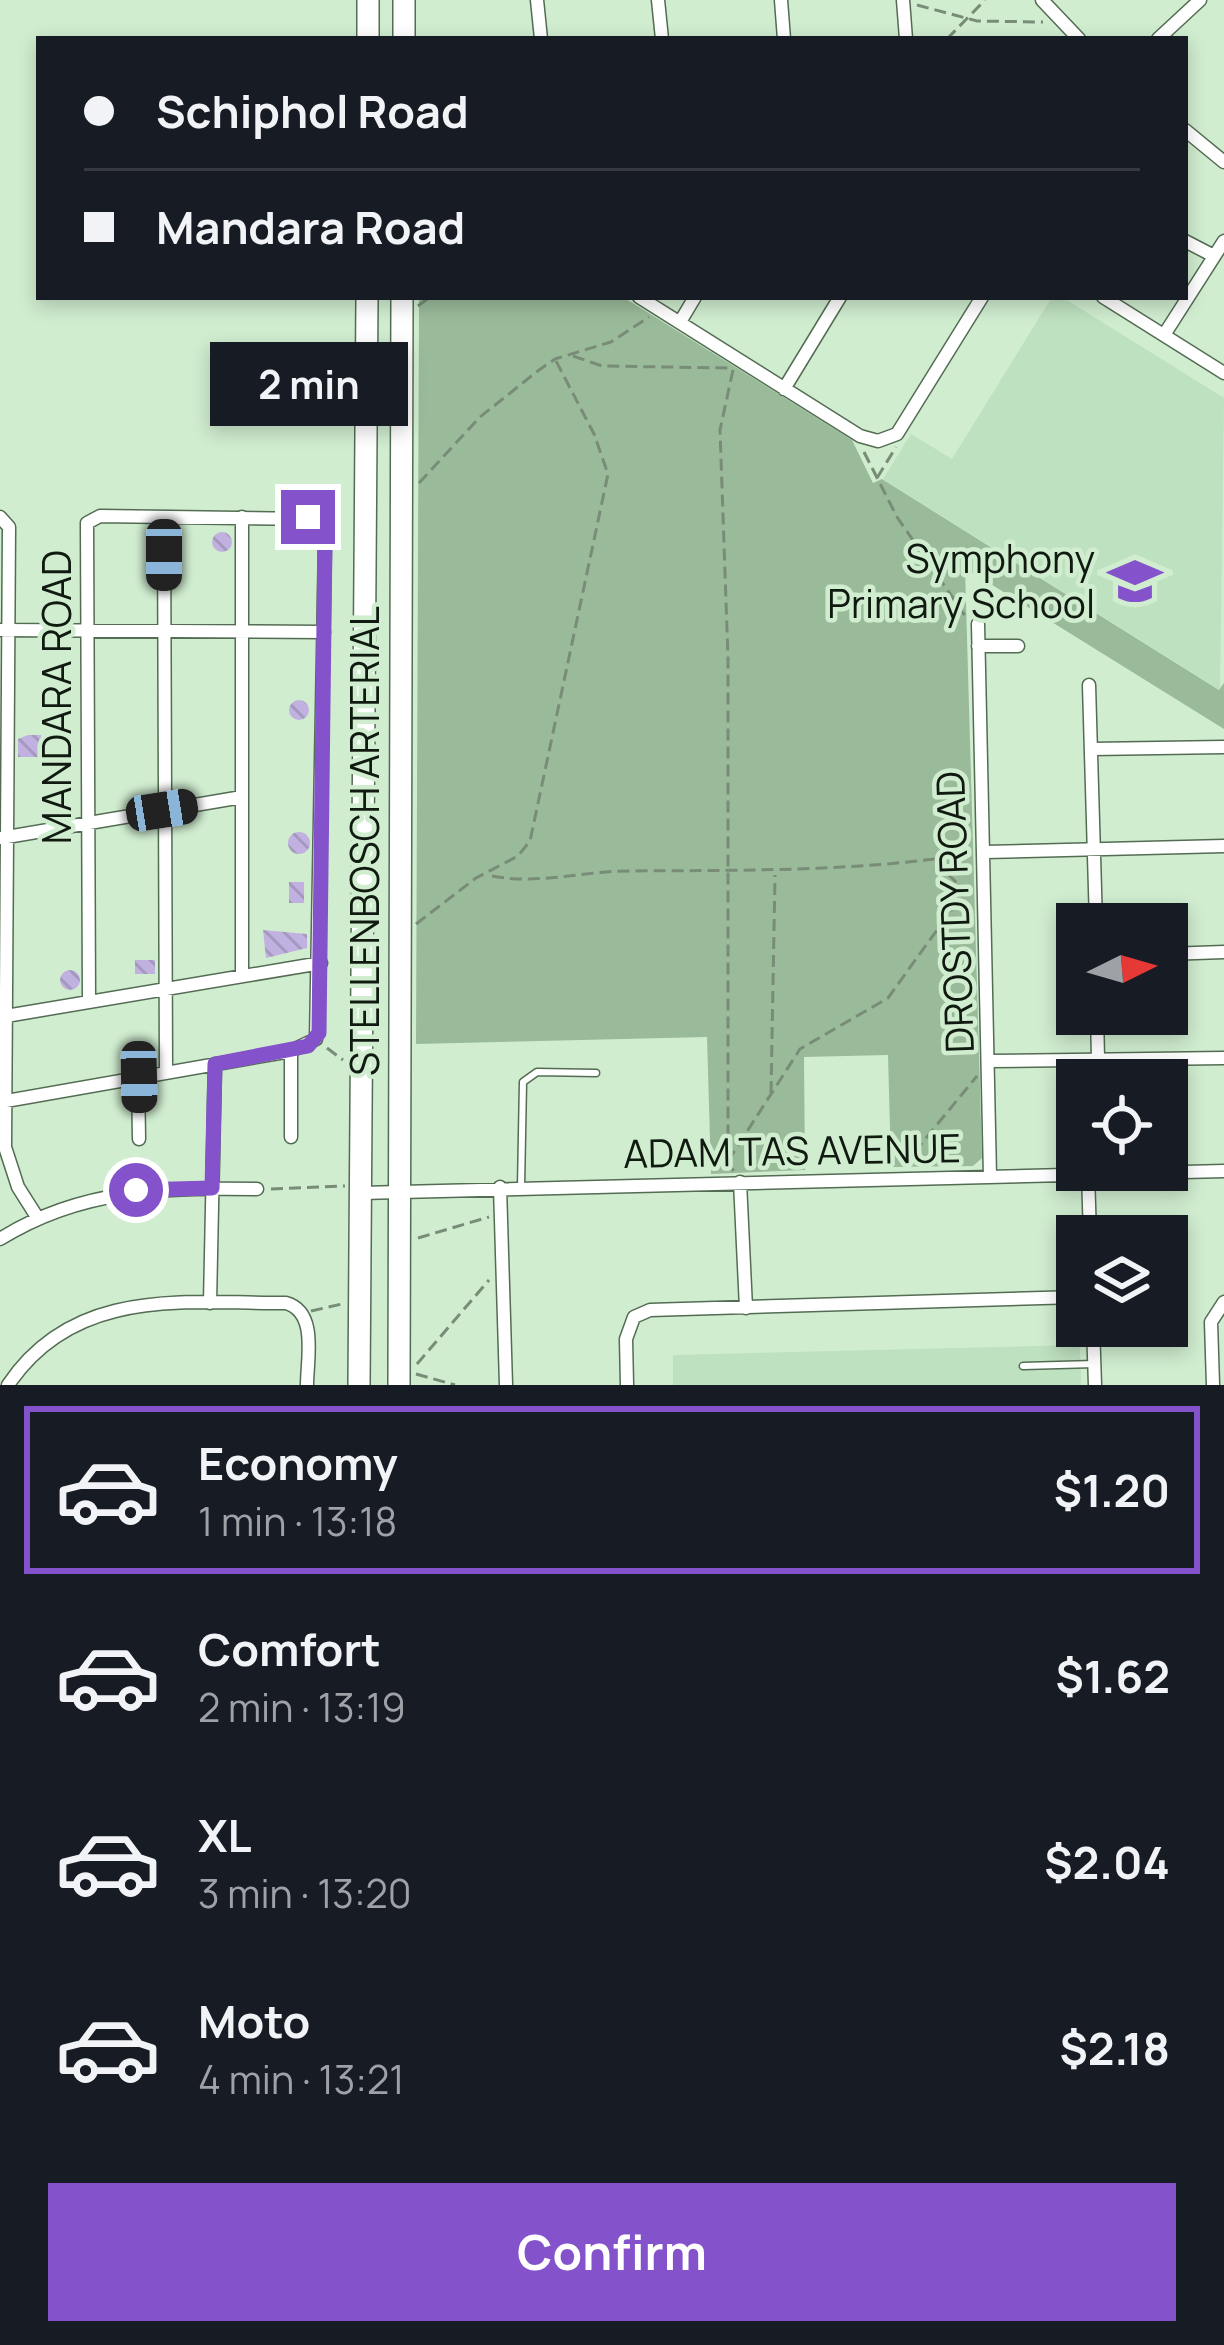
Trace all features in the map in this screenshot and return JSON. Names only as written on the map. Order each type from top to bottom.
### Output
[{"type":"main road","points":[[368,0],[368,36]]},
{"type":"main road","points":[[404,0],[404,36]]},
{"type":"main road","name":"STELLENBOSCH ARTERIAL","points":[[358,1385],[353,1190],[367,300]]},
{"type":"main road","name":"STELLENBOSCH ARTERIAL","points":[[399,1385],[410,301]]},
{"type":"street","points":[[537,0],[541,36]]},
{"type":"street","points":[[658,0],[662,36]]},
{"type":"street","points":[[781,0],[784,36]]},
{"type":"street","points":[[1042,0],[1075,36]]},
{"type":"street","points":[[1161,36],[1200,0]]},
{"type":"street","points":[[907,2],[907,36]]},
{"type":"street","points":[[1188,132],[1224,162]]},
{"type":"street","points":[[1188,297],[1224,241]]},
{"type":"street","points":[[1188,243],[1214,256]]},
{"type":"street","points":[[644,300],[737,364],[860,436],[888,439],[897,434],[980,300]]},
{"type":"street","points":[[680,322],[693,300]]},
{"type":"street","points":[[784,388],[837,300]]},
{"type":"street","points":[[1108,300],[1224,373]]},
{"type":"street","points":[[1164,335],[1186,300]]},
{"type":"street","points":[[0,517],[9,526],[4,631],[3,1101],[8,1163],[37,1217]]},
{"type":"street","points":[[164,517],[166,1072]]},
{"type":"street","name":"MANDARA ROAD","points":[[89,1002],[85,631],[90,518],[308,517],[318,522],[325,540],[324,632]]},
{"type":"street","points":[[242,518],[242,976]]},
{"type":"street","name":"DROSTDY ROAD","points":[[972,620],[978,646],[985,852],[990,1176]]},
{"type":"street","points":[[3,1101],[291,1051],[316,1039],[324,632],[4,631]]},
{"type":"street","points":[[978,646],[1018,646]]},
{"type":"street","points":[[1089,685],[1095,903]]},
{"type":"street","points":[[1092,749],[1224,747]]},
{"type":"street","points":[[4,838],[242,797]]},
{"type":"street","points":[[985,852],[1224,846]]},
{"type":"street","points":[[1188,953],[1224,952]]},
{"type":"street","points":[[6,1016],[321,963]]},
{"type":"street","points":[[1097,1035],[1098,1059],[1224,1058]]},
{"type":"street","points":[[291,1051],[291,1137]]},
{"type":"street","points":[[989,1060],[1056,1059]]},
{"type":"street","points":[[210,1303],[215,1064]]},
{"type":"street","points":[[139,1077],[139,1139]]},
{"type":"street","name":"ADAM TAS AVENUE","points":[[1188,1172],[1224,1171]]},
{"type":"street","name":"ADAM TAS AVENUE","points":[[353,1190],[1056,1175]]},
{"type":"street","points":[[740,1182],[746,1308]]},
{"type":"street","points":[[500,1187],[506,1385]]},
{"type":"street","points":[[0,1239],[37,1217],[118,1192],[257,1189]]},
{"type":"street","points":[[627,1385],[626,1339],[634,1317],[650,1310],[1056,1298]]},
{"type":"street","points":[[1213,1385],[1211,1322],[1224,1302]]},
{"type":"street","points":[[8,1385],[40,1347],[82,1319],[130,1305],[210,1303],[286,1303],[305,1316],[307,1385]]},
{"type":"street","points":[[1094,1347],[1095,1385]]},
{"type":"lane","points":[[521,1186],[524,1082],[537,1072],[596,1073]]},
{"type":"lane","points":[[1023,1366],[1094,1364]]},
{"type":"path","points":[[949,36],[986,0]]},
{"type":"path","points":[[907,2],[1012,26],[1058,18]]},
{"type":"path","points":[[417,484],[480,417],[555,359],[611,343],[650,316],[655,307]]},
{"type":"path","points":[[571,355],[602,366],[737,364],[720,430],[728,658],[728,1162],[740,1182]]},
{"type":"path","points":[[490,875],[530,841],[608,475],[594,434],[555,359]]},
{"type":"path","points":[[877,478],[899,442]]},
{"type":"path","points":[[861,446],[877,478],[972,620]]},
{"type":"path","points":[[414,925],[476,878],[490,875],[520,881],[623,871],[775,873],[812,865],[854,868],[985,852]]},
{"type":"path","points":[[934,860],[964,891]]},
{"type":"path","points":[[771,1094],[775,873]]},
{"type":"path","points":[[728,1162],[800,1049],[888,998],[964,891],[986,887]]},
{"type":"path","points":[[316,1039],[347,1061]]},
{"type":"path","points":[[892,1178],[989,1060]]},
{"type":"path","points":[[257,1189],[353,1190]]},
{"type":"path","points":[[410,1240],[503,1210]]},
{"type":"path","points":[[454,1385],[411,1372],[494,1275],[504,1278]]},
{"type":"path","points":[[305,1316],[331,1304],[345,1304]]},
{"type":"shaded area","points":[[419,300],[628,300],[852,440],[873,483],[882,479],[1219,690],[1224,683],[1224,729],[965,568],[982,1158],[973,1166],[891,1167],[888,1055],[804,1057],[805,1170],[711,1174],[707,1037],[416,1044]]},
{"type":"shaded area","name":"Symphony Primary School","points":[[1050,300],[1067,300],[1224,398],[1220,690],[883,479],[911,434],[952,459]]},
{"type":"shaded area","points":[[1080,1347],[1081,1385],[673,1385],[673,1355]]},
{"type":"building","points":[[222,532],[232,542],[222,552],[212,542]]},
{"type":"building","points":[[299,700],[309,710],[299,720],[289,710]]},
{"type":"building","points":[[41,735],[41,757],[18,757],[18,739]]},
{"type":"building","points":[[299,832],[310,843],[299,854],[288,843]]},
{"type":"building","points":[[289,882],[304,882],[304,903],[289,903]]},
{"type":"building","points":[[263,930],[307,934],[307,948],[266,958]]},
{"type":"building","points":[[135,960],[155,960],[155,974],[135,974]]},
{"type":"building","points":[[70,970],[80,980],[70,990],[60,980]]},
{"type":"place","name":"Symphony Primary School","points":[[1135,581]]},
{"type":"route","points":[[136,1190],[212,1188],[215,1064],[308,1046],[319,1033],[325,540],[318,522],[308,517]]}]
